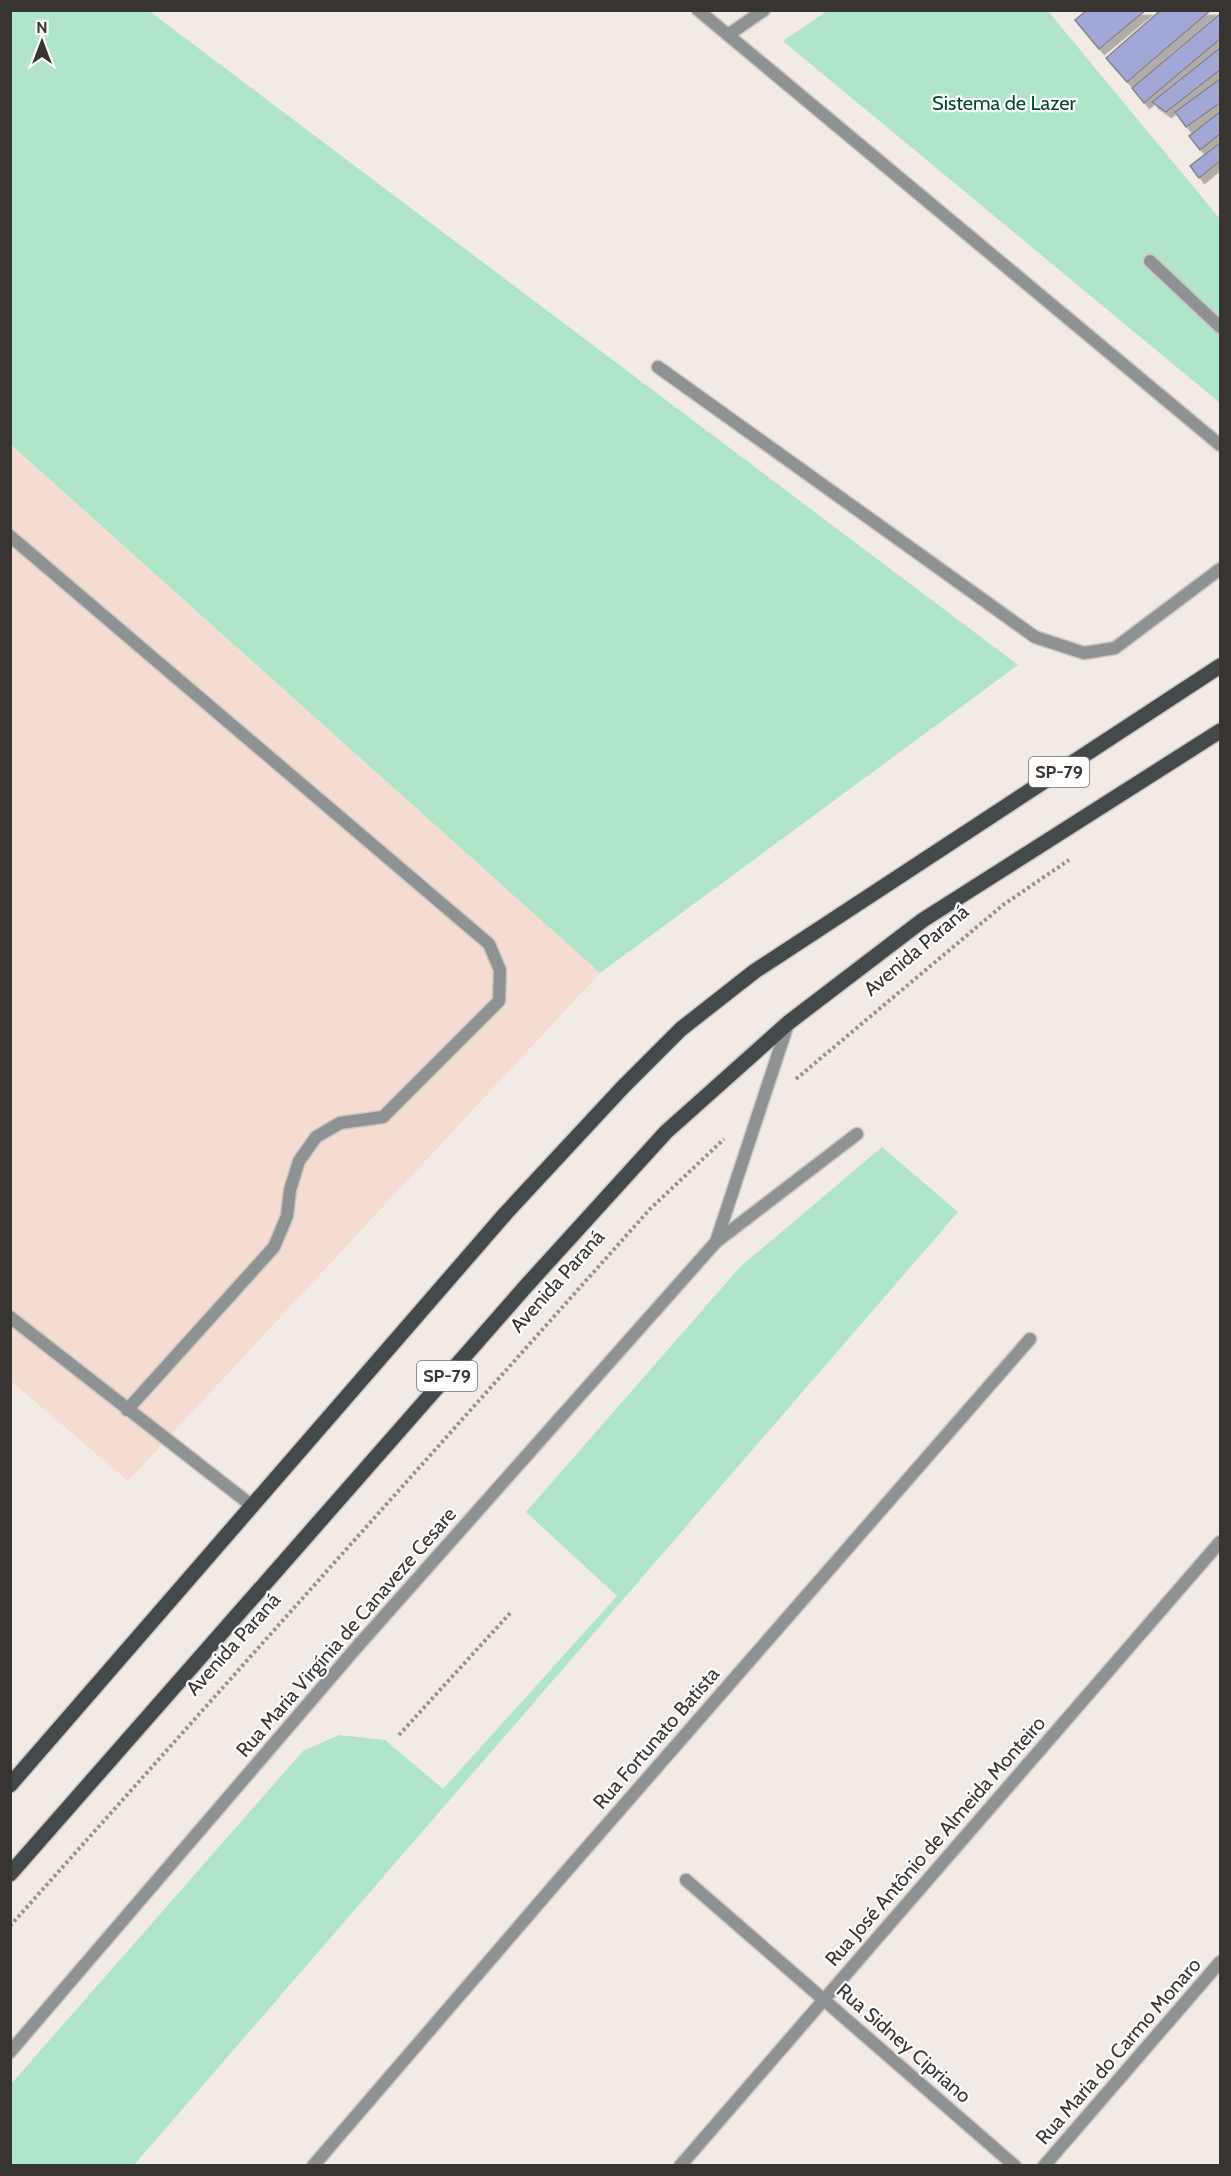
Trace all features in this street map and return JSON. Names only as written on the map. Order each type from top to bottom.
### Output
[{"type":"main road","name":"SP-79","points":[[10,1785],[506,1213],[623,1087],[681,1029],[754,971],[1221,666]]},
{"type":"main road","name":"Avenida Paraná","points":[[10,1874],[527,1285],[666,1132],[788,1023],[923,921],[1221,730]]},
{"type":"street","points":[[698,10],[1221,445]]},
{"type":"street","points":[[728,35],[764,10]]},
{"type":"street","points":[[1150,261],[1221,327]]},
{"type":"street","points":[[658,367],[1035,637],[1084,653],[1115,648],[1221,569]]},
{"type":"street","points":[[10,537],[489,944],[500,970],[498,1001],[383,1117],[340,1123],[316,1137],[299,1161],[290,1190],[287,1216],[274,1247],[127,1410]]},
{"type":"street","name":"Rua Maria Virgínia de Canaveze Cesare","points":[[716,1242],[788,1023]]},
{"type":"street","name":"Rua Maria Virgínia de Canaveze Cesare","points":[[10,2052],[356,1648],[716,1242],[857,1134]]},
{"type":"street","points":[[10,1317],[251,1505]]},
{"type":"street","name":"Rua Fortunato Batista","points":[[313,2166],[569,1867],[1030,1339]]},
{"type":"street","name":"Rua José Antônio de Almeida Monteiro","points":[[680,2166],[1221,1542]]},
{"type":"street","name":"Rua Sidney Cipriano","points":[[686,1880],[1015,2166]]},
{"type":"street","name":"Rua Maria do Carmo Monaro","points":[[1044,2166],[1221,1962]]},
{"type":"path","name":"Avenida Paraná","points":[[760,1109],[1003,905],[1072,858]]},
{"type":"path","name":"Avenida Paraná","points":[[10,1926],[650,1209],[725,1139]]},
{"type":"path","points":[[399,1735],[512,1611]]},
{"type":"shaded area","points":[[10,445],[600,973],[128,1481],[11,1381]]},
{"type":"green space","points":[[11,10],[149,11],[1018,665],[600,973],[11,445]]},
{"type":"green space","name":"Sistema de Lazer","points":[[827,11],[1048,11],[1220,219],[1220,403],[783,41]]},
{"type":"green space","points":[[882,1147],[958,1212],[134,2165],[11,2165],[11,2084],[303,1751],[339,1735],[385,1740],[443,1789],[617,1596],[526,1512],[740,1267]]},
{"type":"building","points":[[1087,10],[1146,10],[1099,49],[1075,20]]},
{"type":"building","points":[[1161,10],[1211,10],[1127,82],[1106,58]]},
{"type":"building","points":[[1220,14],[1220,39],[1144,103],[1132,88]]},
{"type":"building","points":[[1220,48],[1220,70],[1166,112],[1152,102]]},
{"type":"building","points":[[1220,79],[1220,103],[1186,127],[1175,112]]},
{"type":"building","points":[[1220,112],[1220,134],[1200,150],[1189,136]]},
{"type":"building","points":[[1220,143],[1220,161],[1199,178],[1190,166]]}]
